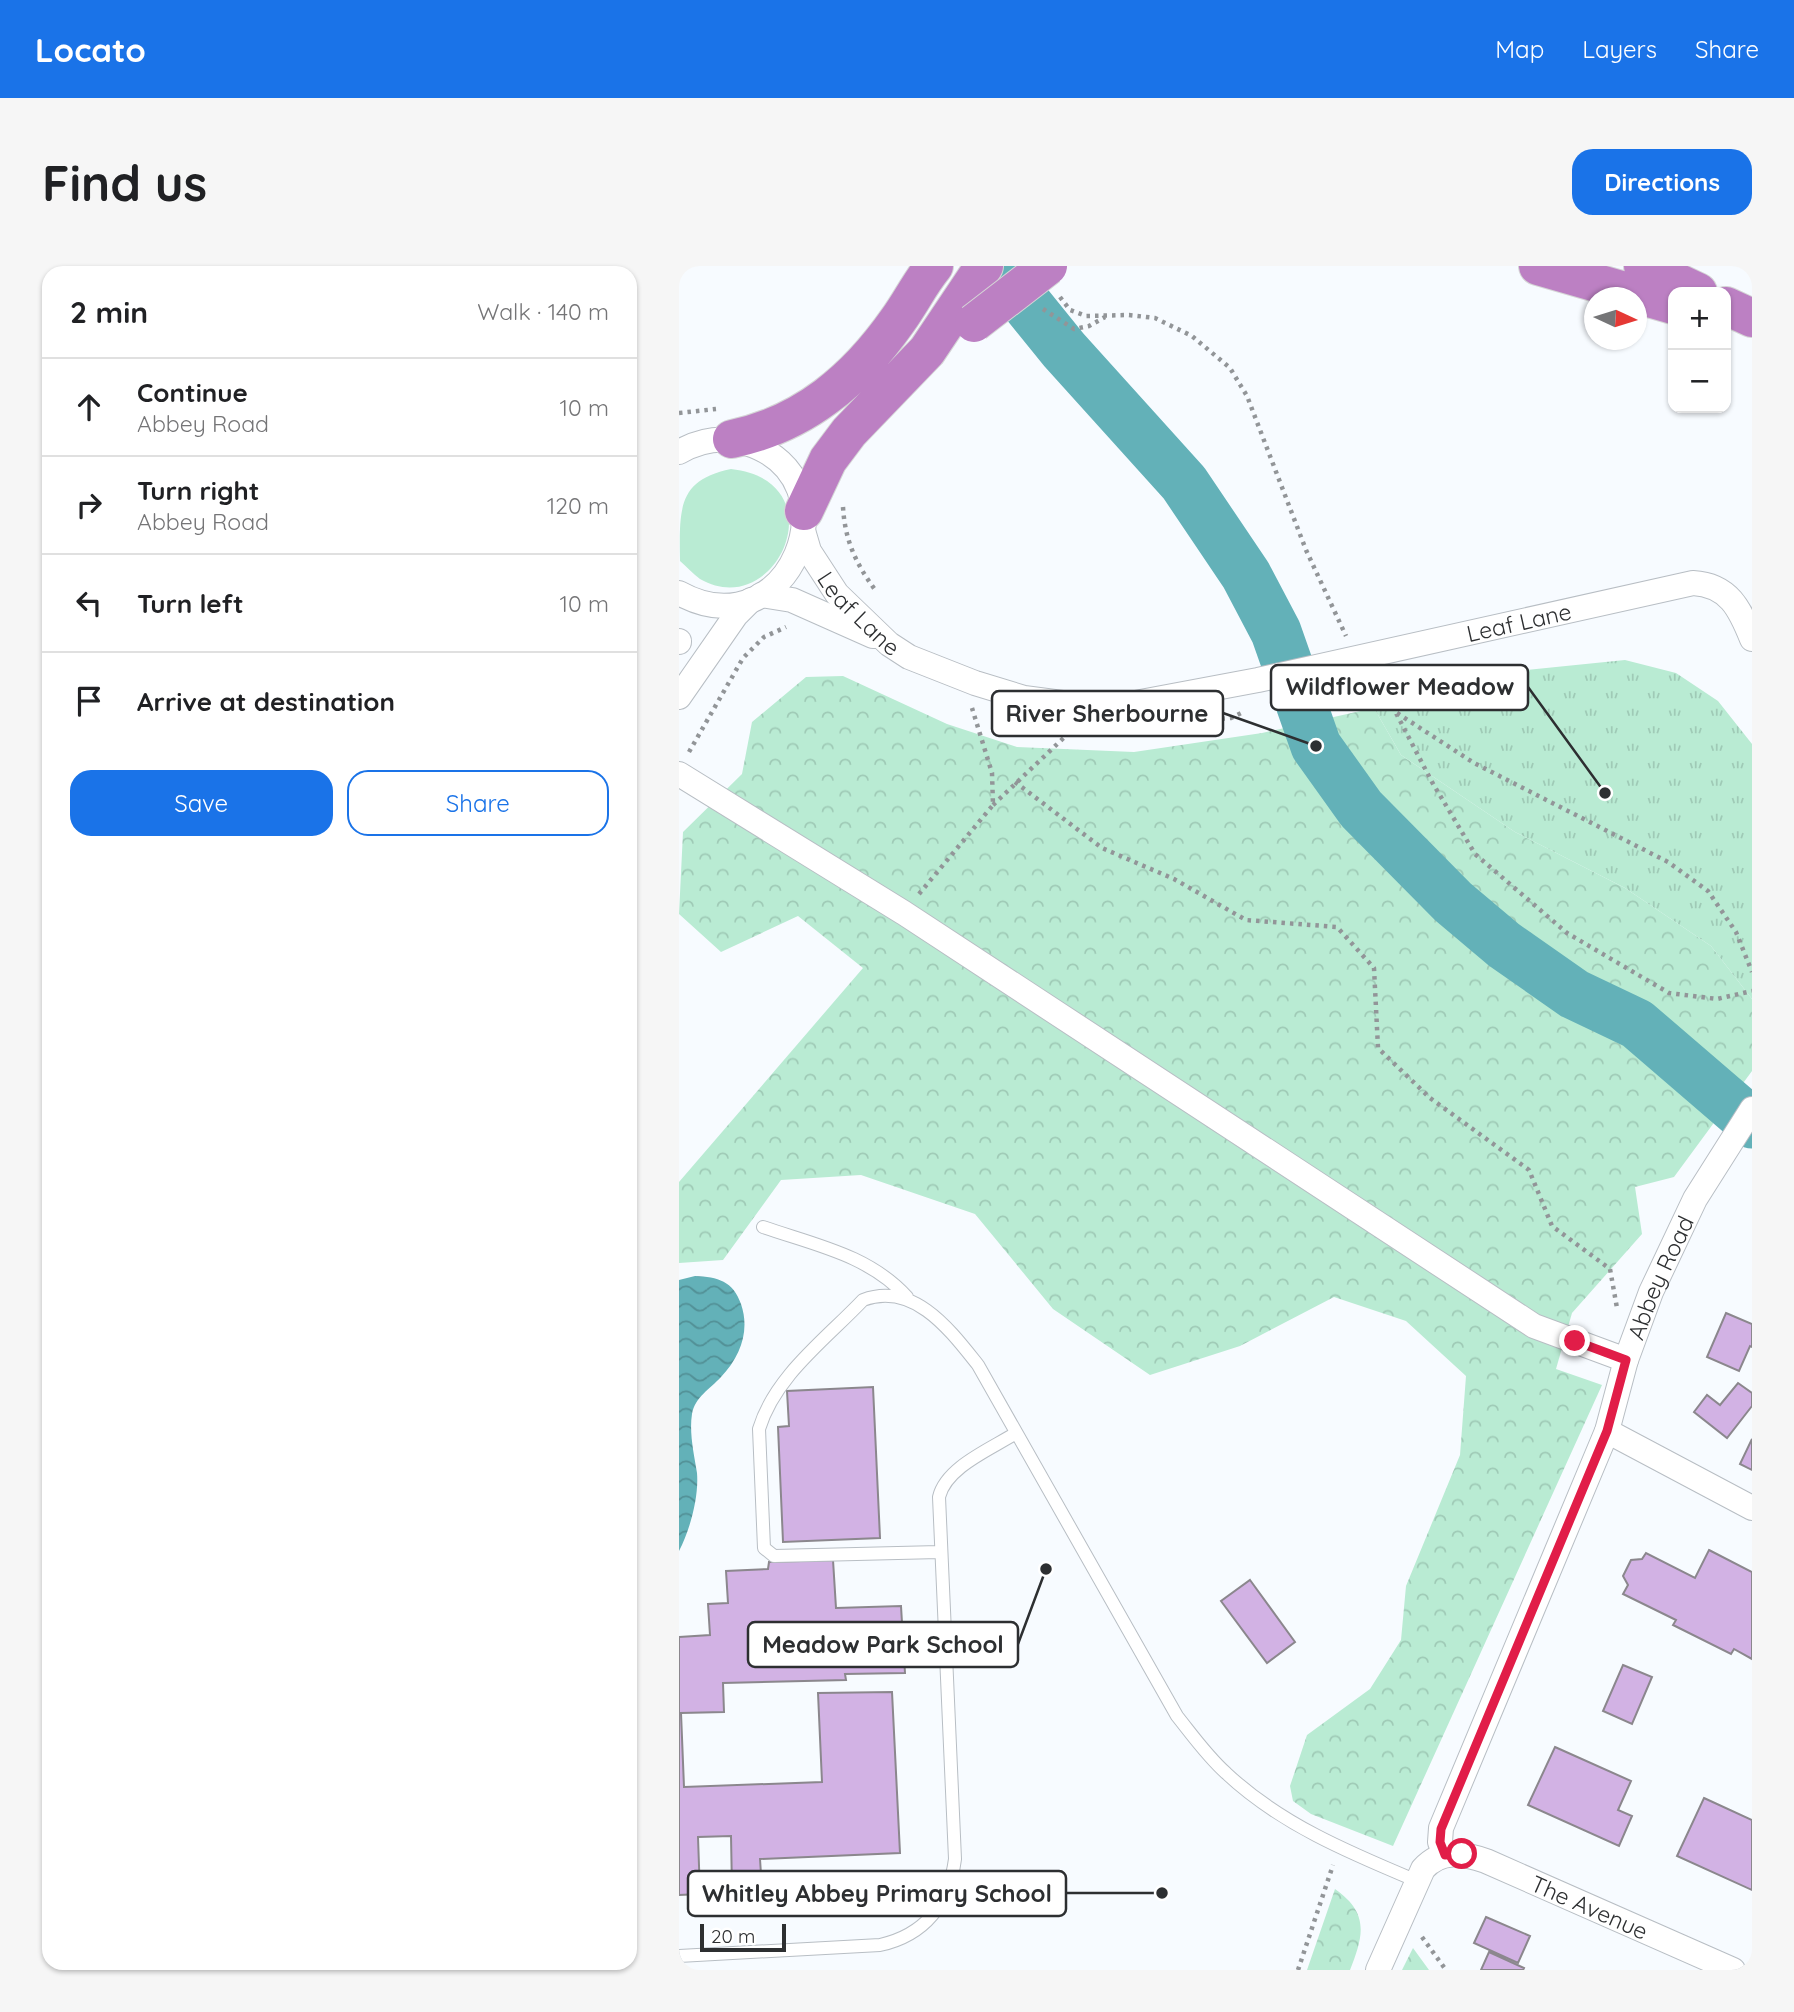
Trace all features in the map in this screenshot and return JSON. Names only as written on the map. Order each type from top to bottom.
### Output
[{"type":"highway","points":[[967,314],[984,266]]},
{"type":"highway","points":[[1538,266],[1668,304]]},
{"type":"highway","points":[[1643,266],[1687,287]]},
{"type":"highway","points":[[731,439],[763,433],[792,419],[827,398],[851,378],[898,320],[930,271]]},
{"type":"highway","points":[[804,522],[812,490],[849,432],[967,314],[1052,279]]},
{"type":"highway","points":[[1731,308],[1752,318]]},
{"type":"highway","points":[[1731,324],[1752,331]]},
{"type":"street","points":[[679,452],[708,441],[731,439]]},
{"type":"street","name":"Leaf Lane","points":[[731,439],[756,446],[782,466],[796,486],[809,551],[837,594],[889,644]]},
{"type":"street","points":[[679,697],[736,615],[790,570],[804,522]]},
{"type":"street","name":"Leaf Lane","points":[[756,598],[792,600],[889,644],[909,657],[975,683],[1024,698],[1102,704],[1130,704],[1357,660],[1693,583],[1714,587],[1730,597],[1752,639]]},
{"type":"street","points":[[679,593],[715,605],[756,598]]},
{"type":"street","points":[[682,766],[1534,1326],[1626,1360]]},
{"type":"street","name":"Abbey Road","points":[[1445,1855],[1440,1842],[1441,1829],[1607,1431],[1626,1360],[1680,1226],[1752,1110]]},
{"type":"street","points":[[1607,1431],[1752,1508]]},
{"type":"street","name":"The Avenue","points":[[1445,1855],[1462,1854],[1486,1861],[1733,1970]]},
{"type":"street","points":[[1378,1970],[1417,1881],[1429,1863],[1445,1855]]},
{"type":"lane","points":[[763,1227],[866,1263],[890,1279],[907,1297],[956,1337],[978,1365],[1185,1726],[1228,1775],[1278,1812],[1341,1849],[1417,1881]]},
{"type":"lane","points":[[907,1297],[875,1295],[863,1300],[775,1391],[759,1429],[764,1548],[774,1556],[939,1552]]},
{"type":"lane","points":[[679,1956],[880,1945],[917,1931],[933,1916],[946,1896],[955,1859],[939,1552],[939,1497],[942,1485],[1016,1433]]},
{"type":"path","points":[[1052,279],[1070,310],[1086,316],[1129,315],[1155,318],[1192,336],[1230,368],[1247,396],[1306,550],[1357,660]]},
{"type":"path","points":[[843,501],[845,532],[855,563],[883,601]]},
{"type":"path","points":[[682,766],[743,658]]},
{"type":"path","points":[[975,683],[971,706],[992,773],[993,805]]},
{"type":"path","points":[[1371,683],[1396,713],[1432,782],[1475,854],[1567,933],[1669,993],[1717,999],[1752,991]]},
{"type":"path","points":[[904,913],[993,805],[1102,704]]},
{"type":"path","points":[[1396,713],[1474,763],[1656,855],[1698,883],[1708,891],[1736,932],[1752,972]]},
{"type":"path","points":[[1015,782],[1102,848],[1174,879],[1247,920],[1337,926],[1374,968],[1378,1048],[1430,1098],[1529,1170],[1552,1226],[1610,1269],[1626,1360]]},
{"type":"path","points":[[1298,1970],[1333,1864],[1341,1849]]},
{"type":"path","points":[[1404,1913],[1446,1970]]},
{"type":"green space","points":[[731,469],[764,479],[783,497],[789,521],[785,545],[772,567],[753,582],[728,587],[700,579],[680,561],[680,525],[686,498],[692,488],[701,480]]},
{"type":"green space","points":[[1625,660],[1676,673],[1718,701],[1752,744],[1752,999],[1711,946],[1625,888],[1515,832],[1401,755],[1374,708],[1467,676]]},
{"type":"green space","points":[[843,676],[947,724],[1017,747],[1134,752],[1262,733],[1374,708],[1401,755],[1515,832],[1625,888],[1711,946],[1752,999],[1752,1071],[1674,1177],[1635,1187],[1642,1234],[1572,1313],[1556,1369],[1602,1385],[1393,1846],[1311,1814],[1293,1801],[1290,1786],[1307,1735],[1370,1689],[1401,1640],[1406,1586],[1460,1455],[1466,1376],[1406,1321],[1334,1297],[1240,1346],[1150,1375],[1053,1309],[975,1214],[861,1175],[781,1180],[723,1260],[679,1263],[679,1182],[863,968],[798,916],[721,952],[679,914],[683,832],[742,774],[752,722],[806,677]]},
{"type":"green space","points":[[1335,1889],[1354,1907],[1361,1925],[1355,1957],[1350,1970],[1307,1970]]},
{"type":"green space","points":[[1413,1948],[1429,1970],[1402,1970]]},
{"type":"water","points":[[695,1276],[718,1279],[734,1290],[744,1314],[744,1333],[734,1360],[700,1398],[692,1414],[697,1492],[687,1533],[679,1551],[679,1280]]},
{"type":"building","points":[[1726,1313],[1752,1324],[1752,1347],[1750,1346],[1739,1371],[1707,1357]]},
{"type":"building","points":[[1738,1383],[1752,1393],[1752,1406],[1727,1438],[1694,1412],[1707,1395],[1720,1405]]},
{"type":"building","points":[[873,1387],[880,1538],[783,1542],[778,1427],[789,1426],[787,1391]]},
{"type":"building","points":[[1752,1439],[1752,1470],[1740,1464]]},
{"type":"building","points":[[1709,1550],[1752,1572],[1752,1659],[1734,1649],[1731,1654],[1673,1625],[1676,1620],[1623,1594],[1628,1585],[1623,1576],[1631,1560],[1642,1559],[1646,1553],[1695,1578]]},
{"type":"building","points":[[833,1560],[836,1608],[901,1606],[905,1673],[845,1674],[846,1680],[723,1683],[724,1712],[681,1713],[684,1787],[822,1782],[818,1693],[892,1692],[900,1853],[760,1859],[762,1889],[732,1889],[731,1836],[698,1837],[700,1894],[679,1895],[679,1637],[710,1635],[708,1604],[728,1603],[726,1571],[768,1569],[769,1562]]},
{"type":"building","points":[[1250,1580],[1295,1642],[1267,1663],[1221,1601]]},
{"type":"building","points":[[1623,1665],[1652,1677],[1632,1724],[1603,1711]]},
{"type":"building","points":[[1555,1747],[1631,1781],[1618,1810],[1632,1816],[1619,1846],[1528,1805]]},
{"type":"building","points":[[1704,1798],[1752,1820],[1752,1890],[1677,1856]]},
{"type":"building","points":[[1486,1917],[1530,1936],[1518,1963],[1474,1943]]},
{"type":"building","points":[[1489,1952],[1524,1968],[1481,1970]]},
{"type":"waterway","points":[[996,266],[1064,350],[1184,483],[1246,575],[1276,632],[1316,746],[1361,809],[1453,902],[1504,945],[1574,994],[1637,1024],[1752,1123]]},
{"type":"place","name":"River Sherbourne","points":[[1316,746]]},
{"type":"place","name":"Wildflower Meadow","points":[[1605,793]]},
{"type":"place","name":"Meadow Park School","points":[[1046,1569]]},
{"type":"place","name":"Whitley Abbey Primary School","points":[[1162,1893]]},
{"type":"route","points":[[1462,1854],[1445,1855],[1440,1842],[1441,1829],[1607,1431],[1626,1360],[1575,1341]]}]
